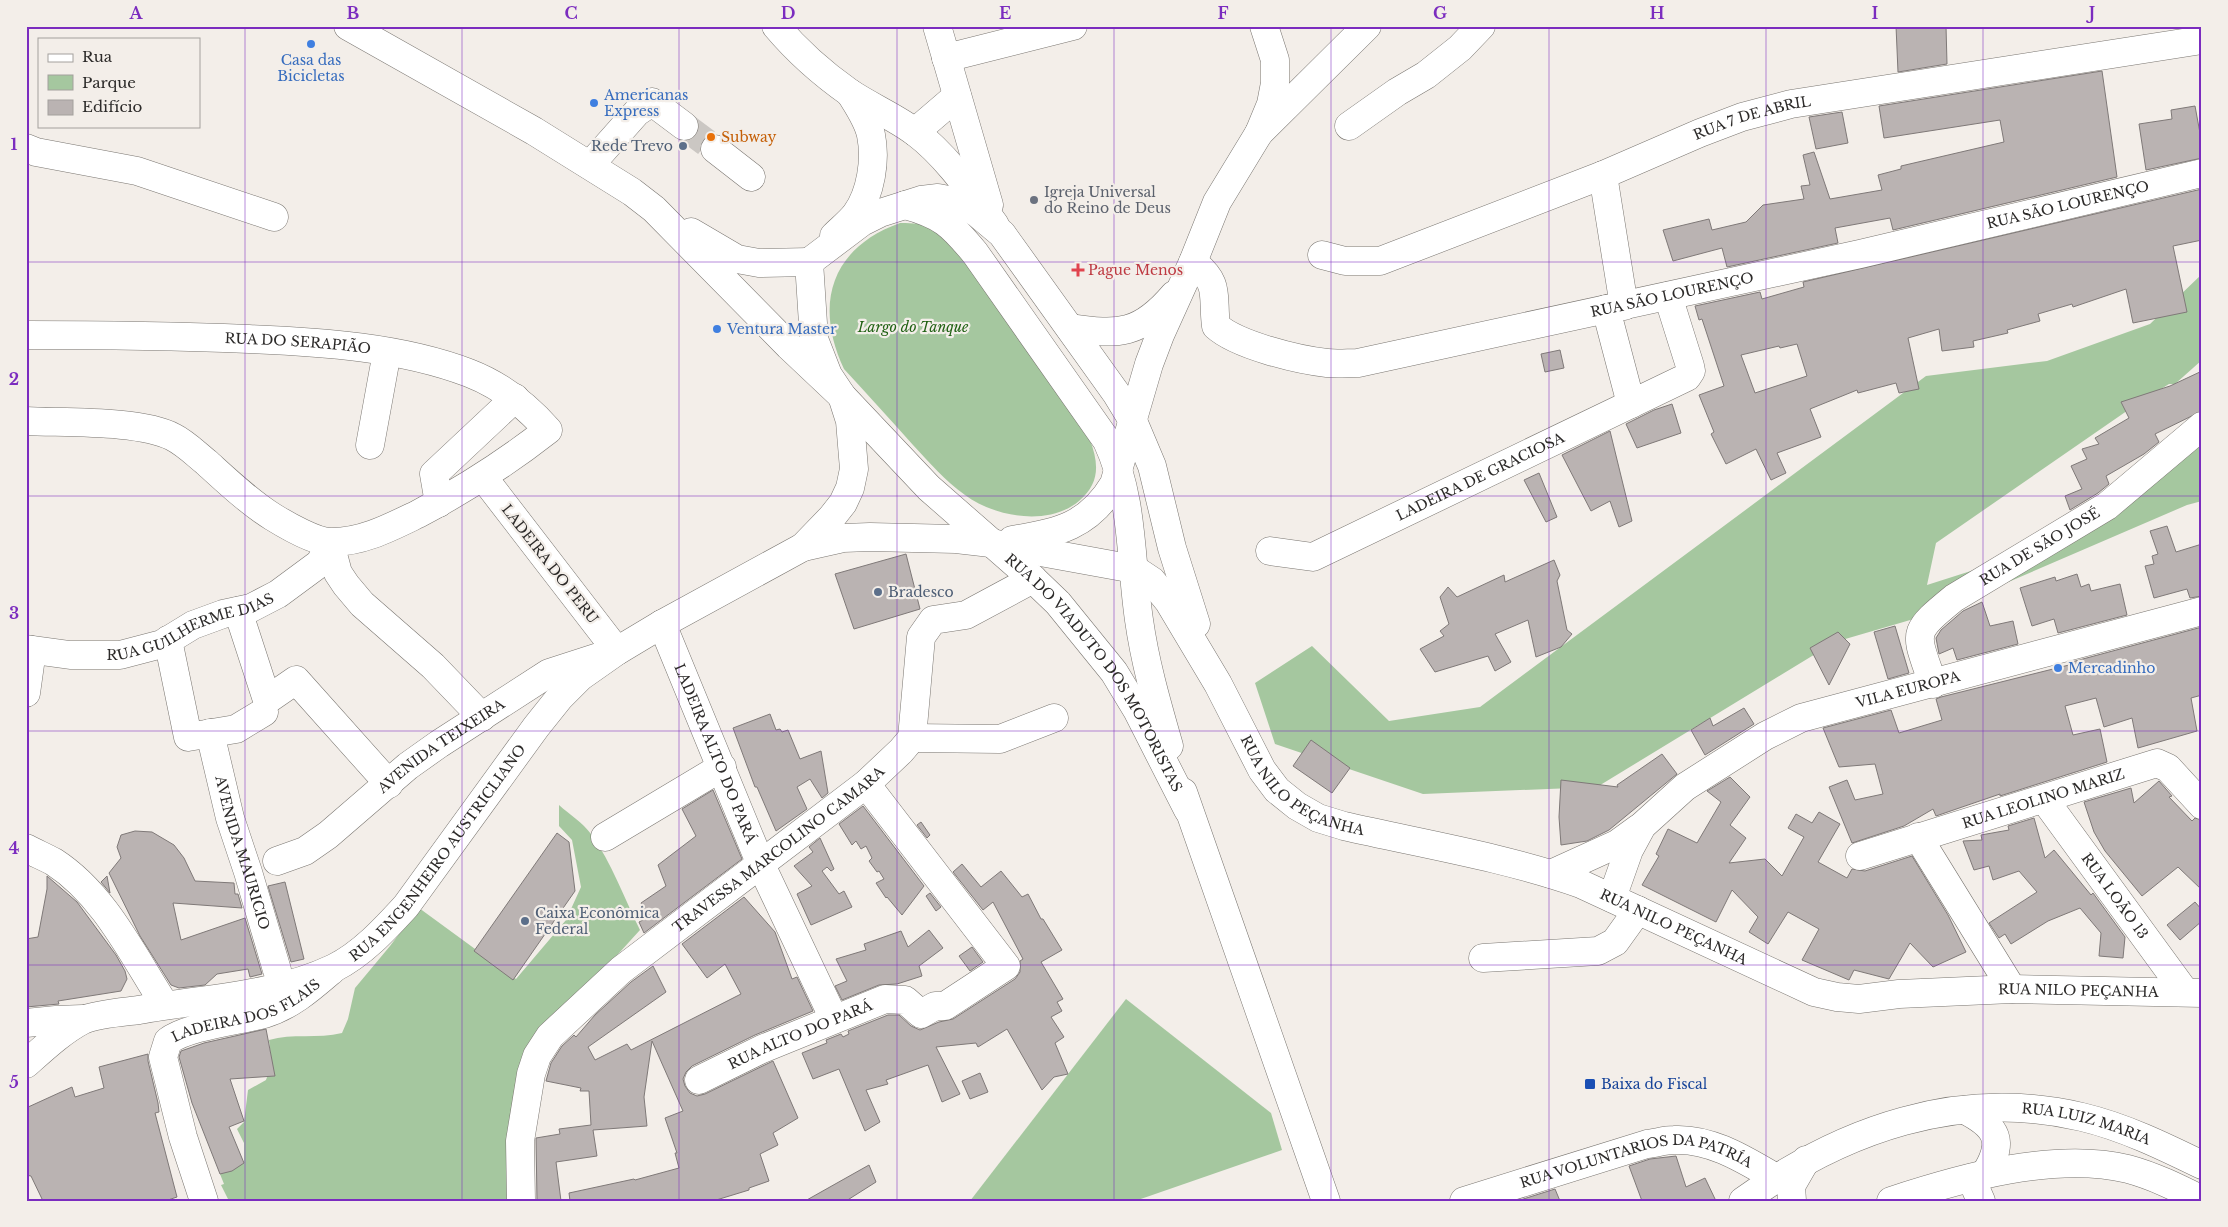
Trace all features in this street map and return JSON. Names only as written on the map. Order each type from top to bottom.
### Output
[{"type":"street","points":[[348,26],[590,165],[632,192],[654,209],[737,259],[759,263],[809,262],[862,222],[880,212],[938,198],[959,202],[977,213],[1002,234]]},
{"type":"street","points":[[776,26],[798,50],[850,93],[880,124],[915,132],[936,151],[960,178],[1002,234],[1133,420]]},
{"type":"street","points":[[937,26],[986,200],[1002,234]]},
{"type":"street","points":[[991,542],[1044,535],[1065,529],[1093,511],[1104,501],[1114,484],[1149,364],[1217,202],[1259,133],[1271,104],[1275,82],[1275,60],[1264,26]]},
{"type":"street","points":[[1350,126],[1397,92],[1426,75],[1460,48],[1481,26]]},
{"type":"street","points":[[946,58],[1067,27]]},
{"type":"street","points":[[1259,133],[1360,27]]},
{"type":"street","name":"RUA 7 DE ABRIL","points":[[1322,255],[1345,261],[1380,261],[1603,175],[1700,133],[1742,117],[1791,104],[2202,40]]},
{"type":"street","points":[[915,132],[957,96]]},
{"type":"street","points":[[590,165],[637,112],[652,102],[684,126]]},
{"type":"street","points":[[842,396],[828,375],[814,339],[809,262],[856,214],[865,196],[872,173],[880,124]]},
{"type":"street","points":[[26,148],[36,152],[136,171],[274,218]]},
{"type":"street","points":[[714,149],[751,177]]},
{"type":"street","name":"RUA SÃO LOURENÇO","points":[[1188,273],[1204,270],[1216,294],[1216,326],[1230,336],[1283,354],[1328,363],[1358,363],[1860,254],[2202,173]]},
{"type":"street","points":[[1603,175],[1615,308],[1631,404]]},
{"type":"street","points":[[654,209],[764,321],[842,396],[929,488],[991,542],[1134,569],[1130,524],[1119,466],[1107,441],[964,240],[942,219],[928,211],[905,205]]},
{"type":"street","points":[[1126,331],[1144,322],[1159,311],[1188,273]]},
{"type":"street","name":"LADEIRA DE GRACIOSA","points":[[1270,551],[1313,557],[1687,377],[1691,371],[1690,366],[1668,296]]},
{"type":"street","points":[[1070,328],[1096,332],[1126,331],[1137,335],[1143,341],[1149,364]]},
{"type":"street","name":"RUA DO SERAPIÃO","points":[[26,335],[132,334],[296,341],[387,352],[469,373],[515,398],[534,414],[548,430],[483,477]]},
{"type":"street","points":[[370,445],[387,352]]},
{"type":"street","name":"RUA ENGENHEIRO AUSTRICLIANO","points":[[803,547],[832,517],[843,503],[850,488],[854,469],[854,445],[850,421],[842,396]]},
{"type":"street","points":[[439,503],[434,474],[515,398]]},
{"type":"street","name":"RUA NILO PEÇANHA","points":[[1133,420],[1152,466],[1183,588],[1218,684]]},
{"type":"street","points":[[26,421],[122,425],[154,430],[172,436],[185,444],[244,495],[273,517],[303,533],[330,543],[360,539],[390,528],[439,503],[483,477]]},
{"type":"street","name":"RUA DE SÃO JOSÉ","points":[[1933,684],[1918,638],[1922,626],[1933,615],[1954,598],[2107,506],[2202,426]]},
{"type":"street","name":"LADEIRA DO PERU","points":[[483,477],[617,650]]},
{"type":"street","name":"RUA ENGENHEIRO AUSTRICLIANO","points":[[26,1064],[60,1035],[85,1019],[164,1005],[272,991],[335,967],[358,952],[383,931],[406,906],[560,697],[580,678],[617,650],[803,547],[843,538],[870,537],[956,539],[991,542]]},
{"type":"street","name":"RUA DO VIADUTO DOS MOTORISTAS","points":[[991,542],[1058,603],[1114,672],[1137,710],[1188,810]]},
{"type":"street","points":[[330,543],[338,572],[351,592],[362,604],[433,666],[482,718]]},
{"type":"street","name":"RUA GUILHERME DIAS","points":[[29,649],[70,655],[120,655],[162,644],[193,625],[223,614],[251,608],[298,580],[320,563],[330,543]]},
{"type":"street","name":"RUA NILO PEÇANHA","points":[[1134,569],[1152,581],[1169,602],[1218,684],[1262,770],[1277,790],[1297,806],[1318,818],[1344,826],[1551,874],[1612,898],[1781,978],[1814,992],[1837,997],[1860,999],[1899,994],[2012,989],[2194,992]]},
{"type":"street","name":"RUA DO VIADUTO DOS MOTORISTAS","points":[[1134,569],[1146,665],[1188,810],[1326,1201]]},
{"type":"street","points":[[1033,579],[966,615],[933,620],[926,628],[921,637],[912,738],[1000,739],[1054,718]]},
{"type":"street","points":[[238,611],[267,700],[296,680],[389,784]]},
{"type":"street","name":"VILA EUROPA","points":[[1551,874],[1617,844],[1642,826],[1685,787],[1765,736],[1801,718],[2202,612]]},
{"type":"street","name":"LADEIRA ALTO DO PARÁ","points":[[662,624],[761,865],[834,1019]]},
{"type":"street","name":"AVENIDA MAURICIO","points":[[168,640],[199,735],[248,872],[277,970]]},
{"type":"street","points":[[26,693],[29,649]]},
{"type":"street","name":"AVENIDA TEIXEIRA","points":[[277,862],[305,851],[328,835],[408,766],[548,673],[617,650]]},
{"type":"street","points":[[199,735],[236,729],[264,712]]},
{"type":"street","name":"TRAVESSA MARCOLINO CAMARA","points":[[521,1201],[520,1141],[531,1074],[537,1056],[550,1036],[621,970],[866,784],[912,738]]},
{"type":"street","name":"RUA LEOLINO MARIZ","points":[[1860,856],[2157,763],[2168,768],[2202,805]]},
{"type":"street","points":[[605,837],[722,767]]},
{"type":"street","name":"RUA ALTO DO PARÁ","points":[[699,1080],[762,1049],[885,999],[896,998],[905,1000],[921,1014],[934,1006],[945,1006],[1006,966],[866,784]]},
{"type":"street","name":"RUA LOÃO 13","points":[[2044,799],[2194,992]]},
{"type":"street","name":"VILA EUROPA","points":[[1612,898],[1629,850],[1642,826]]},
{"type":"street","points":[[1918,837],[2012,989]]},
{"type":"street","points":[[26,848],[54,862],[87,891],[107,913],[164,1005]]},
{"type":"street","points":[[1483,958],[1598,951],[1615,942],[1638,910]]},
{"type":"street","name":"LADEIRA DOS FLAIS","points":[[204,1201],[184,1138],[163,1057],[168,1041],[182,1033],[266,1013],[285,1005],[303,995],[335,967]]},
{"type":"street","points":[[136,1010],[145,975]]},
{"type":"street","points":[[26,1023],[85,1019]]},
{"type":"street","name":"RUA LUIZ MARIA","points":[[1743,1201],[1776,1178],[1835,1145],[1875,1129],[1915,1118],[1965,1110],[2010,1107],[2044,1110],[2082,1117],[2115,1127],[2202,1165]]},
{"type":"street","points":[[1965,1110],[1980,1118],[1989,1126],[1996,1137],[1997,1150],[1979,1184]]},
{"type":"street","name":"RUA VOLUNTARIOS DA PATRÍA","points":[[1464,1201],[1647,1144],[1676,1140],[1706,1144],[1730,1152],[1776,1178]]},
{"type":"street","points":[[1792,1201],[1791,1186],[1806,1160]]},
{"type":"street","points":[[1891,1201],[1930,1195],[2056,1165],[2094,1164],[2128,1169],[2165,1182],[2202,1200]]},
{"type":"green space","name":"Largo do Tanque","points":[[900,223],[930,227],[941,234],[954,247],[1090,440],[1096,465],[1094,480],[1086,494],[1066,509],[1052,514],[1022,516],[991,509],[977,503],[951,484],[932,465],[844,369],[835,345],[830,323],[830,301],[834,281],[844,263],[858,247],[876,234]]},
{"type":"green space","points":[[2202,274],[2202,360],[2175,384],[2169,384],[2134,406],[1936,543],[1927,585],[2021,555],[2202,436],[2202,501],[2187,505],[1941,611],[1835,642],[1597,787],[1423,794],[1275,744],[1255,683],[1312,646],[1389,721],[1480,707],[1926,376],[2047,361],[2150,324]]},
{"type":"green space","points":[[559,805],[591,834],[612,869],[640,930],[609,964],[531,1062],[516,1201],[229,1201],[221,1185],[224,1184],[220,1174],[244,1163],[244,1143],[237,1129],[244,1122],[248,1090],[266,1080],[268,1075],[270,1060],[269,1040],[342,1033],[348,1019],[355,988],[419,908],[516,979],[566,920],[581,887],[572,840],[559,826]]},
{"type":"green space","points":[[1126,999],[1271,1113],[1282,1150],[1135,1201],[970,1201]]},
{"type":"building","points":[[1896,26],[1946,26],[1947,64],[1898,72]]},
{"type":"building","points":[[2102,71],[2117,177],[1893,230],[1890,218],[1835,228],[1838,243],[1727,267],[1722,248],[1673,261],[1663,230],[1709,219],[1712,230],[1746,222],[1763,205],[1804,199],[1801,186],[1810,185],[1803,155],[1814,152],[1830,199],[1882,190],[1878,175],[1901,169],[1901,166],[2004,142],[2000,120],[1884,138],[1879,106]]},
{"type":"building","points":[[2195,106],[2202,144],[2202,158],[2146,170],[2139,124],[2172,119],[2171,110]]},
{"type":"building","points":[[1842,112],[1848,143],[1816,149],[1809,117]]},
{"type":"building","points":[[2202,189],[2202,240],[2173,246],[2187,312],[2133,323],[2126,289],[2073,307],[2072,304],[2038,314],[2040,321],[2007,330],[2008,333],[1973,341],[1974,347],[1942,351],[1939,329],[1908,338],[1919,389],[1899,393],[1896,383],[1858,393],[1857,390],[1810,409],[1821,437],[1777,453],[1786,473],[1771,480],[1756,449],[1726,464],[1711,434],[1714,432],[1699,395],[1724,386],[1702,319],[1699,320],[1695,306],[1760,292],[1762,299],[1804,287],[1803,282]],"holes":[[[1797,344],[1807,376],[1755,393],[1741,355],[1779,346],[1780,348]]]},
{"type":"building","points":[[1560,350],[1564,368],[1545,372],[1541,354]]},
{"type":"building","points":[[2202,371],[2202,411],[2155,434],[2159,442],[2144,454],[2106,476],[2109,484],[2070,510],[2065,496],[2082,489],[2071,466],[2087,459],[2082,449],[2099,444],[2095,438],[2129,418],[2121,402],[2170,386]]},
{"type":"building","points":[[1672,404],[1681,433],[1637,448],[1626,424],[1654,410]]},
{"type":"building","points":[[1610,431],[1632,521],[1619,527],[1610,501],[1591,511],[1562,455]]},
{"type":"building","points":[[1539,473],[1557,517],[1546,522],[1524,480]]},
{"type":"building","points":[[2167,526],[2176,552],[2202,544],[2202,596],[2190,598],[2187,589],[2154,598],[2145,566],[2154,564],[2152,556],[2158,554],[2150,531]]},
{"type":"building","name":"Bradesco","points":[[906,554],[920,609],[854,629],[835,574]]},
{"type":"building","points":[[1554,560],[1560,575],[1557,581],[1567,630],[1572,634],[1561,647],[1536,657],[1528,620],[1495,634],[1511,662],[1495,671],[1488,656],[1435,672],[1420,649],[1444,636],[1440,631],[1449,624],[1440,597],[1448,587],[1457,597],[1504,575],[1505,582]]},
{"type":"building","points":[[2077,574],[2081,587],[2089,584],[2091,591],[2120,584],[2127,615],[2058,633],[2054,619],[2032,626],[2020,588],[2055,577],[2056,581]]},
{"type":"building","points":[[1982,602],[1990,626],[2013,621],[2018,644],[1957,660],[1953,648],[1939,654],[1936,638],[1941,630],[1963,611]]},
{"type":"building","points":[[1895,626],[1909,673],[1888,679],[1874,632]]},
{"type":"building","points":[[2202,627],[2202,695],[2191,698],[2197,731],[2138,748],[2132,718],[2104,727],[2096,698],[2065,706],[2073,735],[2100,729],[2107,762],[2000,796],[2000,794],[1936,816],[1933,809],[1904,826],[1852,843],[1829,787],[1847,780],[1855,800],[1883,794],[1875,764],[1839,767],[1823,728],[1891,710],[1899,733],[1942,720],[1936,699],[1941,697],[2069,665],[2068,663]]},
{"type":"building","points":[[1838,632],[1850,644],[1829,685],[1810,648]]},
{"type":"building","points":[[1744,708],[1754,724],[1705,755],[1691,730],[1710,718],[1713,726]]},
{"type":"building","points":[[770,714],[776,730],[780,729],[782,732],[788,730],[800,759],[821,751],[828,793],[822,798],[810,779],[797,787],[807,809],[776,831],[757,787],[755,787],[733,728]]},
{"type":"building","points":[[1311,740],[1350,768],[1332,793],[1293,766]]},
{"type":"building","points":[[1662,754],[1677,774],[1609,830],[1587,841],[1561,845],[1559,817],[1561,780],[1618,787],[1617,785]]},
{"type":"building","points":[[1730,777],[1750,797],[1730,825],[1746,838],[1729,863],[1765,859],[1782,876],[1804,837],[1788,828],[1796,814],[1812,823],[1819,812],[1840,824],[1818,862],[1847,878],[1852,869],[1865,871],[1912,856],[1948,915],[1966,952],[1933,967],[1910,943],[1889,979],[1854,970],[1849,980],[1802,960],[1819,929],[1788,912],[1768,944],[1749,932],[1758,917],[1732,890],[1716,922],[1642,885],[1659,856],[1656,854],[1668,829],[1697,843],[1721,802],[1707,791]]},
{"type":"building","points":[[2159,781],[2172,796],[2169,797],[2192,821],[2195,818],[2202,820],[2202,890],[2178,867],[2142,896],[2105,851],[2094,832],[2084,802],[2131,788],[2134,803]]},
{"type":"building","points":[[713,790],[742,859],[644,933],[639,922],[649,917],[641,903],[666,886],[658,865],[696,836],[682,809]]},
{"type":"building","points":[[863,806],[924,886],[902,915],[886,898],[876,883],[884,879],[869,861],[872,858],[866,846],[861,849],[856,841],[852,845],[839,824]]},
{"type":"building","points":[[2034,818],[2045,858],[2054,850],[2091,895],[2093,893],[2125,937],[2123,958],[2099,956],[2101,933],[2080,908],[2048,921],[2011,944],[2005,934],[1999,938],[1989,923],[2037,892],[2019,871],[1993,880],[1989,866],[1974,870],[1963,841],[1982,840],[1981,835],[2009,830],[2008,826]]},
{"type":"building","points":[[921,822],[930,835],[927,838],[917,825]]},
{"type":"building","points":[[135,831],[152,832],[174,845],[184,858],[195,881],[234,883],[235,894],[238,894],[242,908],[173,903],[181,940],[245,918],[262,974],[250,977],[248,969],[217,974],[205,985],[179,988],[171,985],[140,936],[109,873],[121,858],[117,847],[121,835]]},
{"type":"building","name":"Caixa Econômica Federal","points":[[557,833],[569,842],[575,891],[513,980],[474,951]]},
{"type":"building","points":[[820,838],[834,869],[831,871],[827,867],[822,871],[839,894],[844,891],[852,907],[811,925],[797,894],[812,886],[794,866],[813,852],[809,847]]},
{"type":"building","points":[[962,864],[981,887],[1001,871],[1022,897],[1028,894],[1041,919],[1043,919],[1062,950],[1041,962],[1063,999],[1057,1002],[1062,1011],[1051,1017],[1064,1037],[1055,1043],[1068,1074],[1054,1077],[1042,1090],[1007,1029],[978,1047],[976,1043],[936,1047],[960,1094],[942,1102],[928,1065],[886,1080],[888,1084],[866,1090],[880,1122],[865,1131],[839,1069],[813,1079],[802,1053],[827,1043],[826,1040],[841,1034],[843,1037],[849,1034],[848,1031],[888,1015],[899,1015],[911,1026],[920,1030],[939,1022],[953,1019],[1015,979],[1020,972],[1020,961],[1023,959],[993,902],[983,910],[953,872]]},
{"type":"building","points":[[47,876],[77,902],[116,955],[125,971],[127,979],[121,991],[58,1001],[59,1004],[26,1007],[26,939],[38,937],[47,889]]},
{"type":"building","points":[[107,876],[110,893],[101,882]]},
{"type":"building","points":[[285,882],[304,959],[291,962],[268,886]]},
{"type":"building","points":[[930,893],[941,907],[936,911],[926,896]]},
{"type":"building","points":[[744,897],[775,932],[792,979],[797,977],[813,1011],[755,1035],[692,1066],[686,1072],[683,1079],[690,1093],[697,1096],[705,1094],[773,1061],[798,1118],[773,1133],[778,1145],[760,1154],[769,1181],[749,1188],[749,1190],[713,1201],[570,1201],[569,1193],[635,1180],[679,1168],[675,1153],[677,1153],[665,1118],[683,1111],[652,1041],[644,1097],[647,1126],[593,1130],[597,1156],[556,1162],[561,1201],[537,1201],[536,1138],[560,1134],[559,1129],[591,1125],[589,1091],[580,1091],[581,1088],[546,1081],[551,1063],[562,1046],[574,1035],[576,1037],[595,1015],[631,982],[653,966],[666,992],[588,1047],[595,1060],[627,1044],[631,1050],[741,994],[725,964],[707,978],[682,944]]},
{"type":"building","points":[[2195,902],[2202,910],[2202,921],[2180,940],[2167,925]]},
{"type":"building","points":[[929,930],[943,948],[919,966],[922,976],[897,984],[879,985],[842,1000],[835,986],[847,981],[836,959],[866,950],[864,944],[901,931],[908,947]]},
{"type":"building","points":[[972,947],[983,962],[970,971],[959,956]]},
{"type":"building","points":[[266,1029],[275,1076],[230,1079],[244,1121],[229,1127],[244,1163],[232,1171],[220,1174],[192,1103],[179,1057],[181,1051],[204,1043]]},
{"type":"building","points":[[148,1054],[158,1103],[159,1112],[155,1113],[177,1197],[165,1201],[43,1201],[31,1176],[26,1175],[26,1108],[72,1087],[75,1097],[104,1088],[99,1067]]},
{"type":"building","points":[[980,1073],[988,1092],[970,1099],[962,1081]]},
{"type":"building","points":[[1676,1156],[1686,1187],[1705,1178],[1716,1201],[1642,1201],[1629,1166],[1650,1159]]},
{"type":"building","points":[[869,1165],[876,1182],[846,1201],[805,1201]]},
{"type":"building","points":[[1555,1189],[1560,1201],[1517,1201]]},
{"type":"tunnel","points":[[684,126],[715,149]]},
{"type":"place","name":"Casa das Bicicletas","points":[[311,44]]},
{"type":"place","name":"Americanas Express","points":[[594,103]]},
{"type":"place","name":"Subway","points":[[711,137]]},
{"type":"place","name":"Rede Trevo","points":[[683,146]]},
{"type":"place","name":"Igreja Universal do Reino de Deus","points":[[1034,200]]},
{"type":"place","name":"Pague Menos","points":[[1078,270]]},
{"type":"place","name":"Ventura Master","points":[[717,329]]},
{"type":"place","name":"Bradesco","points":[[878,592]]},
{"type":"place","name":"Mercadinho","points":[[2058,668]]},
{"type":"place","name":"Caixa Econômica Federal","points":[[525,921]]},
{"type":"place","name":"Baixa do Fiscal","points":[[1590,1084]]}]
